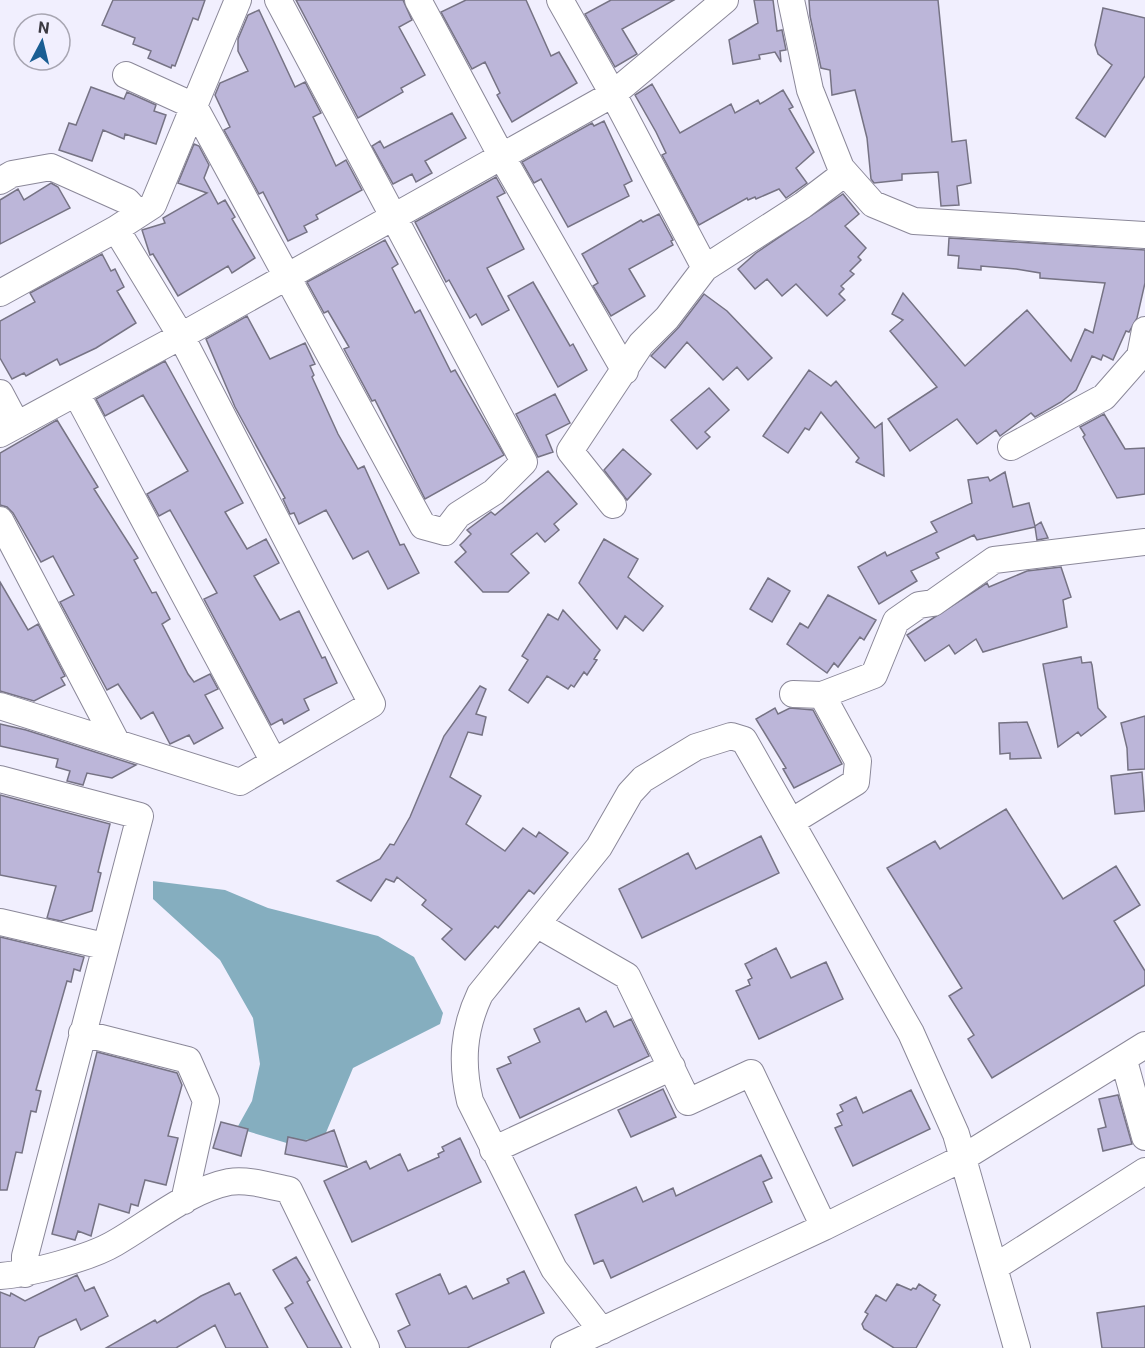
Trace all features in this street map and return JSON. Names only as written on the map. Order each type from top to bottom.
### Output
[{"type":"street","points":[[0,293],[116,229],[153,205],[238,0]]},
{"type":"street","points":[[126,75],[194,106],[289,276],[423,526],[445,532],[458,516],[494,492],[524,462],[396,217],[278,0]]},
{"type":"street","points":[[418,0],[502,158],[625,371]]},
{"type":"street","points":[[560,0],[613,94],[705,268]]},
{"type":"street","points":[[0,393],[8,429],[396,217],[613,94],[725,0]]},
{"type":"street","points":[[790,0],[810,90],[845,173],[873,204],[914,221],[1145,235]]},
{"type":"street","points":[[0,181],[12,174],[51,167],[127,201],[139,214]]},
{"type":"street","points":[[613,505],[570,451],[641,344],[667,318],[705,268],[803,205],[845,173]]},
{"type":"street","points":[[0,706],[240,782],[372,704],[181,336],[116,229]]},
{"type":"street","points":[[1011,447],[1104,398],[1140,356],[1145,330]]},
{"type":"street","points":[[76,393],[274,762]]},
{"type":"street","points":[[0,520],[117,743]]},
{"type":"street","points":[[793,694],[822,695],[874,675],[896,621],[919,605],[933,603],[994,560],[1145,542]]},
{"type":"street","points":[[791,822],[855,782],[858,761],[822,695]]},
{"type":"street","points":[[602,1331],[554,1269],[470,1101],[465,1078],[464,1044],[470,1016],[480,994],[599,847],[630,793],[643,779],[696,747],[731,736],[744,740],[911,1033],[956,1134],[961,1159],[995,1267],[1017,1348]]},
{"type":"street","points":[[0,779],[140,816],[104,946],[25,1256],[25,1274]]},
{"type":"street","points":[[0,922],[104,946]]},
{"type":"street","points":[[538,925],[627,976],[688,1102],[751,1073],[824,1227]]},
{"type":"street","points":[[82,1033],[188,1060],[206,1101],[184,1201]]},
{"type":"street","points":[[564,1348],[824,1227],[961,1159],[1145,1045]]},
{"type":"street","points":[[1120,1060],[1126,1068],[1145,1137]]},
{"type":"street","points":[[493,1150],[672,1067]]},
{"type":"street","points":[[995,1267],[1145,1171]]},
{"type":"street","points":[[0,1276],[25,1274],[112,1245],[184,1201],[230,1182],[259,1183],[289,1190],[366,1348]]},
{"type":"water","points":[[153,881],[225,890],[268,908],[378,936],[414,957],[443,1013],[440,1024],[353,1068],[325,1135],[290,1144],[237,1128],[252,1101],[260,1064],[253,1018],[220,960],[153,899]]},
{"type":"building","points":[[113,0],[205,0],[198,20],[193,18],[175,66],[172,65],[171,68],[148,58],[151,51],[133,44],[135,38],[102,25]]},
{"type":"building","points":[[296,0],[403,0],[412,20],[399,27],[425,75],[401,88],[403,92],[358,118]]},
{"type":"building","points":[[466,0],[526,0],[551,56],[559,52],[577,83],[512,122],[497,95],[500,93],[485,62],[472,69],[441,12]]},
{"type":"building","points":[[611,0],[674,0],[622,29],[637,54],[615,67],[585,14]]},
{"type":"building","points":[[754,0],[773,0],[777,31],[782,30],[786,50],[780,51],[781,62],[775,52],[759,55],[760,59],[733,64],[729,40],[758,23]]},
{"type":"building","points":[[809,0],[938,0],[952,142],[966,140],[971,183],[957,186],[959,205],[941,206],[938,172],[902,174],[902,180],[874,183],[871,179],[867,138],[855,90],[832,95],[830,70],[821,68]]},
{"type":"building","points":[[1103,8],[1145,18],[1145,76],[1105,137],[1076,118],[1112,65],[1098,54],[1095,45]]},
{"type":"building","points":[[259,10],[295,87],[305,82],[321,113],[313,117],[336,166],[346,160],[362,190],[316,215],[318,219],[304,226],[307,232],[288,241],[263,192],[259,194],[224,130],[230,127],[215,95],[220,83],[248,71],[238,51],[238,39],[248,15]]},
{"type":"building","points":[[652,84],[680,133],[731,104],[735,113],[758,100],[760,104],[783,90],[793,107],[789,109],[814,152],[796,168],[807,183],[786,198],[779,189],[756,199],[755,197],[748,200],[747,198],[699,225],[662,155],[666,153],[656,132],[635,95]]},
{"type":"building","points":[[91,87],[124,99],[127,92],[156,105],[154,111],[166,115],[156,144],[125,134],[124,139],[103,130],[92,161],[59,150],[69,123],[76,125]]},
{"type":"building","points":[[452,113],[466,138],[425,161],[432,173],[416,182],[412,174],[393,184],[372,146],[380,141],[384,148]]},
{"type":"building","points":[[604,121],[632,181],[624,185],[629,196],[568,227],[541,179],[534,183],[522,162],[592,123],[594,126]]},
{"type":"building","points":[[194,144],[199,146],[209,165],[204,178],[218,204],[225,200],[235,217],[232,219],[255,258],[232,273],[228,266],[178,296],[153,254],[150,255],[142,230],[165,223],[163,218],[207,193],[178,183]]},
{"type":"building","points":[[496,177],[505,193],[497,197],[524,249],[487,268],[509,310],[482,325],[476,314],[470,318],[449,280],[446,282],[415,222]]},
{"type":"building","points":[[51,183],[58,187],[70,208],[0,244],[0,200],[18,189],[24,200]]},
{"type":"building","points":[[843,194],[859,214],[845,226],[866,248],[858,257],[861,260],[850,271],[854,274],[841,286],[844,289],[839,294],[845,300],[827,316],[796,284],[782,296],[767,279],[755,289],[738,269],[756,253]]},
{"type":"building","points":[[659,214],[673,240],[671,241],[673,245],[629,269],[645,296],[611,316],[593,286],[598,283],[582,254],[641,220],[643,222]]},
{"type":"building","points":[[949,238],[1145,250],[1145,283],[1137,318],[1129,332],[1126,331],[1113,360],[1103,355],[1101,360],[1092,356],[1076,390],[1061,402],[1035,417],[1031,413],[1000,436],[996,430],[977,444],[957,419],[910,451],[888,419],[937,387],[890,331],[903,320],[892,314],[903,293],[965,366],[1027,310],[1071,361],[1085,329],[1093,333],[1105,283],[1040,278],[1040,273],[1016,269],[981,266],[981,270],[958,268],[959,256],[948,255]]},
{"type":"building","points":[[385,240],[398,264],[392,268],[415,313],[420,310],[451,372],[455,370],[504,455],[425,499],[375,400],[372,401],[344,349],[349,347],[328,311],[324,313],[307,282]]},
{"type":"building","points":[[102,254],[111,271],[115,269],[124,287],[117,291],[136,323],[96,348],[60,365],[57,359],[26,376],[24,373],[12,379],[0,358],[0,321],[35,302],[30,293]]},
{"type":"building","points":[[533,282],[570,346],[573,344],[587,370],[558,387],[508,296]]},
{"type":"building","points":[[704,294],[727,311],[772,358],[748,380],[737,367],[723,380],[687,342],[665,368],[651,356],[679,327]]},
{"type":"building","points":[[247,316],[270,359],[305,343],[315,364],[310,366],[314,375],[312,377],[338,434],[358,469],[364,466],[400,545],[404,544],[419,573],[388,589],[368,551],[353,559],[326,510],[299,524],[294,513],[290,514],[283,499],[285,498],[235,407],[206,339]]},
{"type":"building","points":[[165,361],[243,503],[225,512],[247,549],[266,539],[279,563],[254,576],[280,620],[299,611],[337,683],[304,699],[309,710],[284,724],[282,719],[271,725],[204,599],[217,593],[170,510],[159,516],[147,494],[188,471],[143,395],[105,416],[96,399]]},
{"type":"building","points":[[809,370],[831,386],[836,381],[875,428],[882,423],[884,476],[856,462],[859,458],[821,412],[809,430],[805,428],[788,453],[763,436]]},
{"type":"building","points":[[709,388],[729,410],[705,432],[710,437],[697,449],[671,420]]},
{"type":"building","points":[[555,394],[570,423],[546,435],[553,452],[538,457],[516,414]]},
{"type":"building","points":[[1104,414],[1125,449],[1145,448],[1145,494],[1117,498],[1083,437],[1085,435],[1080,427]]},
{"type":"building","points":[[57,420],[98,487],[94,489],[138,558],[134,560],[152,593],[156,592],[170,619],[162,624],[188,674],[194,682],[210,674],[218,689],[205,695],[223,728],[194,744],[189,735],[170,744],[153,712],[141,719],[118,684],[107,690],[60,602],[74,595],[53,556],[41,562],[13,513],[7,507],[0,505],[0,453]]},
{"type":"building","points":[[623,449],[651,474],[627,500],[604,470]]},
{"type":"building","points":[[548,471],[577,504],[554,524],[559,530],[545,542],[537,533],[511,554],[529,573],[508,592],[483,592],[455,562],[466,552],[460,545],[471,534],[467,530],[491,512],[495,515]]},
{"type":"building","points":[[1005,472],[1013,507],[1029,503],[1035,526],[1041,522],[1048,538],[1037,540],[1035,527],[977,540],[974,535],[936,553],[939,558],[911,571],[917,581],[879,604],[858,567],[885,552],[887,556],[937,532],[931,522],[972,503],[968,480],[988,477],[990,481]]},
{"type":"building","points":[[604,539],[638,559],[628,577],[663,606],[643,631],[625,616],[617,629],[579,583]]},
{"type":"building","points":[[1061,567],[1071,597],[1063,600],[1067,627],[983,652],[976,639],[955,654],[949,645],[925,661],[907,635],[987,583],[989,587],[1027,571]]},
{"type":"building","points":[[768,578],[790,591],[772,622],[750,609]]},
{"type":"building","points":[[0,582],[28,630],[38,624],[65,676],[61,678],[65,685],[34,701],[0,691]]},
{"type":"building","points":[[828,595],[876,620],[864,640],[860,637],[838,667],[834,663],[827,673],[787,644],[800,623],[808,628]]},
{"type":"building","points":[[563,610],[600,650],[594,659],[597,660],[587,675],[584,672],[574,687],[571,685],[568,689],[547,676],[528,703],[509,690],[528,660],[522,656],[548,614],[558,620]]},
{"type":"building","points":[[1081,657],[1082,663],[1091,662],[1098,708],[1106,717],[1081,736],[1078,732],[1058,747],[1043,664]]},
{"type":"building","points":[[480,686],[486,689],[476,714],[486,717],[482,735],[468,732],[450,777],[481,796],[466,824],[505,851],[523,828],[536,837],[539,832],[568,853],[534,894],[529,890],[498,928],[495,926],[465,960],[442,939],[452,929],[422,905],[426,900],[397,877],[394,882],[386,879],[371,901],[337,881],[380,859],[390,844],[394,845],[410,817],[444,736]]},
{"type":"building","points":[[775,708],[778,714],[790,708],[813,710],[842,764],[794,788],[783,769],[786,768],[756,719]]},
{"type":"building","points":[[1145,716],[1145,769],[1128,770],[1127,748],[1121,723]]},
{"type":"building","points":[[1027,722],[1041,758],[1010,759],[1010,753],[1000,754],[999,723]]},
{"type":"building","points":[[0,724],[136,765],[112,778],[87,773],[83,785],[67,781],[70,771],[56,767],[58,759],[0,746]]},
{"type":"building","points":[[1142,772],[1145,811],[1115,814],[1111,776]]},
{"type":"building","points":[[0,795],[110,824],[98,872],[101,873],[92,911],[61,921],[47,918],[56,886],[0,875]]},
{"type":"building","points":[[1006,809],[1063,899],[1116,866],[1140,905],[1114,921],[1145,971],[1145,985],[992,1078],[968,1039],[974,1035],[949,996],[962,988],[887,868],[935,841],[940,849]]},
{"type":"building","points":[[761,836],[779,873],[642,938],[619,889],[688,853],[696,869]]},
{"type":"building","points":[[0,937],[84,957],[80,971],[74,969],[71,982],[67,981],[36,1090],[41,1091],[36,1112],[31,1111],[22,1153],[16,1152],[7,1190],[0,1190]]},
{"type":"building","points":[[776,948],[791,978],[826,962],[843,999],[759,1039],[736,991],[750,985],[748,980],[752,978],[745,964]]},
{"type":"building","points":[[579,1008],[586,1022],[606,1011],[614,1027],[631,1019],[649,1056],[520,1118],[497,1069],[511,1063],[508,1057],[540,1042],[534,1029]]},
{"type":"building","points":[[97,1052],[177,1073],[182,1085],[168,1136],[178,1138],[166,1185],[145,1180],[138,1206],[131,1204],[129,1213],[99,1204],[91,1236],[78,1231],[75,1240],[52,1234]]},
{"type":"building","points":[[663,1089],[676,1117],[631,1137],[618,1110]]},
{"type":"building","points":[[911,1090],[930,1129],[853,1166],[835,1128],[842,1125],[837,1114],[843,1111],[840,1105],[856,1097],[863,1113]]},
{"type":"building","points":[[1118,1095],[1132,1144],[1103,1151],[1098,1129],[1106,1127],[1099,1099]]},
{"type":"building","points":[[221,1122],[248,1129],[241,1156],[213,1148]]},
{"type":"building","points":[[334,1130],[347,1167],[285,1154],[288,1137],[306,1141]]},
{"type":"building","points":[[460,1138],[481,1182],[352,1242],[324,1181],[366,1161],[370,1169],[400,1154],[408,1171],[439,1157],[438,1154],[444,1151],[442,1147]]},
{"type":"building","points":[[761,1155],[772,1178],[763,1182],[772,1202],[611,1278],[603,1260],[594,1264],[575,1215],[636,1187],[643,1202],[673,1188],[676,1196]]},
{"type":"building","points":[[296,1257],[310,1280],[307,1282],[342,1348],[308,1348],[285,1308],[293,1303],[273,1270]]},
{"type":"building","points":[[524,1271],[544,1313],[467,1348],[406,1348],[398,1331],[410,1325],[396,1294],[440,1274],[449,1294],[466,1286],[473,1299],[509,1283],[507,1279]]},
{"type":"building","points":[[77,1275],[85,1291],[94,1287],[108,1316],[81,1330],[76,1319],[39,1337],[34,1348],[0,1348],[0,1292],[10,1296],[11,1293],[25,1301]]},
{"type":"building","points":[[229,1283],[235,1295],[240,1293],[268,1348],[226,1348],[215,1325],[176,1348],[106,1348],[155,1320],[157,1323],[201,1296]]},
{"type":"building","points":[[897,1284],[911,1290],[916,1289],[919,1284],[936,1295],[933,1300],[940,1305],[916,1348],[894,1348],[864,1329],[862,1324],[868,1314],[865,1312],[876,1295],[886,1301]]},
{"type":"building","points":[[1145,1306],[1145,1348],[1102,1348],[1097,1313]]}]
